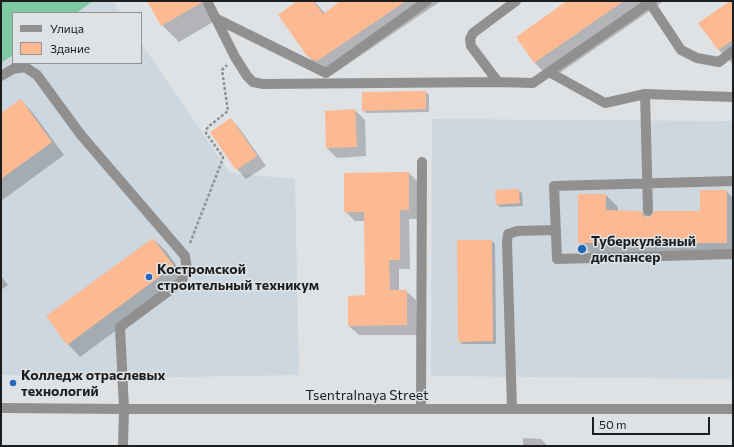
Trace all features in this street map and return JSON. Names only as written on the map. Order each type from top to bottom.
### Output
[{"type":"street","points":[[326,73],[427,1]]},
{"type":"street","points":[[209,2],[234,57],[253,82],[263,84],[533,83],[651,2],[682,50],[697,58],[719,62],[733,51]]},
{"type":"street","points":[[498,82],[471,46],[470,39],[473,33],[513,2]]},
{"type":"street","points":[[215,18],[326,73],[342,83]]},
{"type":"street","points":[[1,76],[13,69],[25,67],[37,75],[80,135],[185,256],[187,270],[181,282],[120,327],[124,409],[123,446]]},
{"type":"street","points":[[549,72],[605,103],[645,94],[733,97]]},
{"type":"street","points":[[645,94],[648,211]]},
{"type":"street","points":[[421,409],[422,162]]},
{"type":"street","points":[[733,180],[554,186],[557,259],[733,254]]},
{"type":"street","points":[[512,409],[508,234],[517,231],[556,230]]},
{"type":"street","name":"Tsentralnaya Street","points":[[1,408],[733,409]]},
{"type":"path","points":[[185,256],[223,158],[206,133],[206,130],[228,111],[222,70],[234,57]]},
{"type":"shaded area","name":"Костромской строительный техникум","points":[[1,1],[113,1],[120,12],[12,12],[12,64],[142,64],[142,44],[230,173],[295,179],[299,375],[122,378],[1,375]]},
{"type":"shaded area","name":"Туберкулёзный диспансер","points":[[432,119],[733,121],[733,379],[431,376]]},
{"type":"green space","points":[[1,1],[93,1],[77,12],[12,12],[12,56],[1,63]]},
{"type":"building","points":[[147,1],[201,1],[201,3],[161,26]]},
{"type":"building","points":[[297,1],[313,1],[323,14],[340,1],[406,1],[317,61],[307,56],[278,15]]},
{"type":"building","points":[[567,1],[624,1],[534,63],[516,37]]},
{"type":"building","points":[[730,1],[733,1],[733,40],[718,50],[698,23]]},
{"type":"building","points":[[426,91],[426,109],[362,111],[362,92]]},
{"type":"building","points":[[21,99],[52,142],[1,179],[1,113]]},
{"type":"building","points":[[355,109],[357,147],[326,148],[325,111]]},
{"type":"building","points":[[231,118],[257,156],[236,170],[210,132]]},
{"type":"building","points":[[409,172],[409,210],[400,210],[400,260],[389,260],[390,290],[407,290],[407,325],[348,326],[348,296],[365,295],[364,212],[344,212],[344,173]]},
{"type":"building","points":[[519,189],[520,203],[496,205],[495,190]]},
{"type":"building","points":[[700,190],[727,190],[727,243],[578,243],[578,194],[606,194],[606,210],[641,211],[645,217],[649,217],[654,211],[700,211]]},
{"type":"building","points":[[153,238],[174,266],[67,345],[46,316]]},
{"type":"building","points":[[457,240],[492,240],[493,341],[458,342]]},
{"type":"place","name":"Туберкулёзный диспансер","points":[[582,249]]},
{"type":"place","name":"Костромской строительный техникум","points":[[149,277]]},
{"type":"place","name":"Колледж отраслевых технологий","points":[[13,383]]}]
